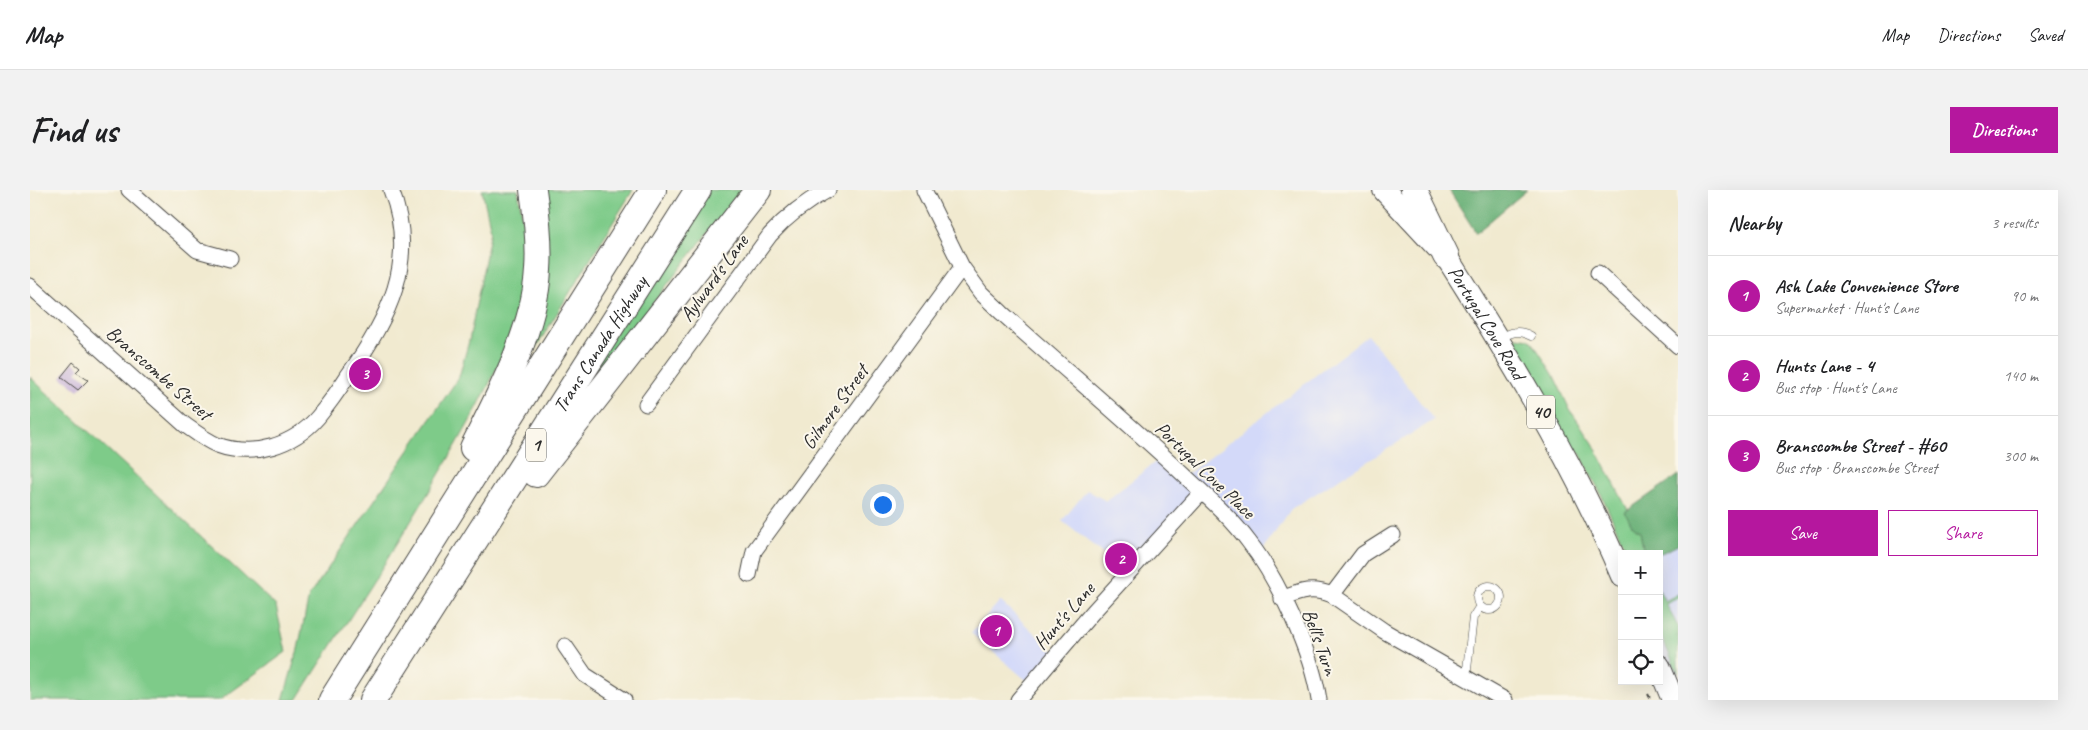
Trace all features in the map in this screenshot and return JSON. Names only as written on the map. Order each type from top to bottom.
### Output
[{"type":"highway","points":[[405,583],[504,386],[528,324],[538,272],[538,224],[533,190]]},
{"type":"highway","name":"Trans Canada Highway","points":[[332,700],[653,190]]},
{"type":"highway","name":"Trans Canada Highway","points":[[373,700],[698,190]]},
{"type":"highway","points":[[437,600],[758,190]]},
{"type":"highway","points":[[1414,190],[1446,256]]},
{"type":"main road","name":"Portugal Cove Road","points":[[1384,190],[1446,256]]},
{"type":"main road","name":"Portugal Cove Road","points":[[1404,190],[1548,424],[1589,503],[1618,567]]},
{"type":"main road","points":[[1663,676],[1673,700]]},
{"type":"street","points":[[129,190],[197,250],[230,259]]},
{"type":"street","name":"Branscombe Street","points":[[30,286],[185,425],[202,437],[230,449],[244,451],[271,447],[295,436],[317,418],[350,374],[386,315],[396,290],[402,259],[401,227],[391,190]]},
{"type":"street","name":"Aylward's Lane","points":[[646,404],[770,235],[804,202],[828,190]]},
{"type":"street","name":"Portugal Cove Place","points":[[924,190],[962,267],[981,293],[1202,492],[1236,525],[1267,568],[1282,599]]},
{"type":"street","name":"Gilmore Street","points":[[749,575],[754,551],[962,267]]},
{"type":"street","points":[[1598,273],[1676,342]]},
{"type":"street","name":"Hunt's Lane","points":[[1018,700],[1092,613],[1202,492]]},
{"type":"street","points":[[1332,595],[1363,554],[1393,535]]},
{"type":"street","points":[[1282,599],[1307,590],[1332,595],[1384,631],[1505,700]]},
{"type":"street","name":"Bell's Turn","points":[[1282,599],[1311,663],[1319,700]]},
{"type":"street","points":[[564,646],[585,675],[624,700]]},
{"type":"lane","points":[[1498,340],[1511,332],[1521,331],[1531,336]]},
{"type":"lane","points":[[1466,678],[1473,616],[1480,606],[1478,594],[1485,587],[1496,589],[1500,595],[1500,602],[1491,610],[1480,606]]},
{"type":"path","points":[[1648,694],[1651,700]]},
{"type":"shaded area","points":[[1368,335],[1434,420],[1291,509],[1259,556],[1203,493],[1128,573],[1062,521],[1087,490],[1106,501],[1163,456],[1185,476]]},
{"type":"shaded area","points":[[1678,545],[1678,700],[1650,700],[1669,690],[1663,676],[1663,552]]},
{"type":"shaded area","points":[[1000,601],[1057,654],[1032,685],[971,633]]},
{"type":"green space","points":[[482,190],[518,190],[523,223],[525,257],[524,280],[512,329],[493,375],[471,420],[391,553],[297,700],[283,700],[298,649],[309,596],[459,377],[469,341],[491,230]]},
{"type":"green space","points":[[540,190],[633,190],[524,367]]},
{"type":"green space","points":[[706,190],[741,190],[594,379],[570,402]]},
{"type":"green space","points":[[1449,190],[1527,190],[1476,233]]},
{"type":"green space","points":[[1517,337],[1529,339],[1553,374],[1570,410],[1593,443],[1628,510],[1626,512],[1632,525],[1640,532],[1644,550],[1626,550],[1601,494],[1578,450],[1574,452],[1510,339]]},
{"type":"green space","points":[[30,377],[276,606],[286,652],[220,700],[30,700]]},
{"type":"green space","points":[[1678,475],[1678,545],[1663,552],[1663,550],[1644,550],[1640,532],[1632,525],[1625,512]]},
{"type":"green space","points":[[1678,594],[1678,598],[1666,604],[1678,627],[1678,674],[1663,640],[1663,597],[1665,601]]},
{"type":"building","points":[[73,362],[80,368],[76,372],[88,380],[78,390],[61,377]]},
{"type":"building","points":[[995,614],[1012,631],[997,648],[979,632]]},
{"type":"place","name":"Branscombe Street - #60","points":[[365,374]]},
{"type":"place","name":"Hunts Lane - 4","points":[[1121,559]]},
{"type":"place","name":"Ash Lake Convenience Store","points":[[996,631]]}]
